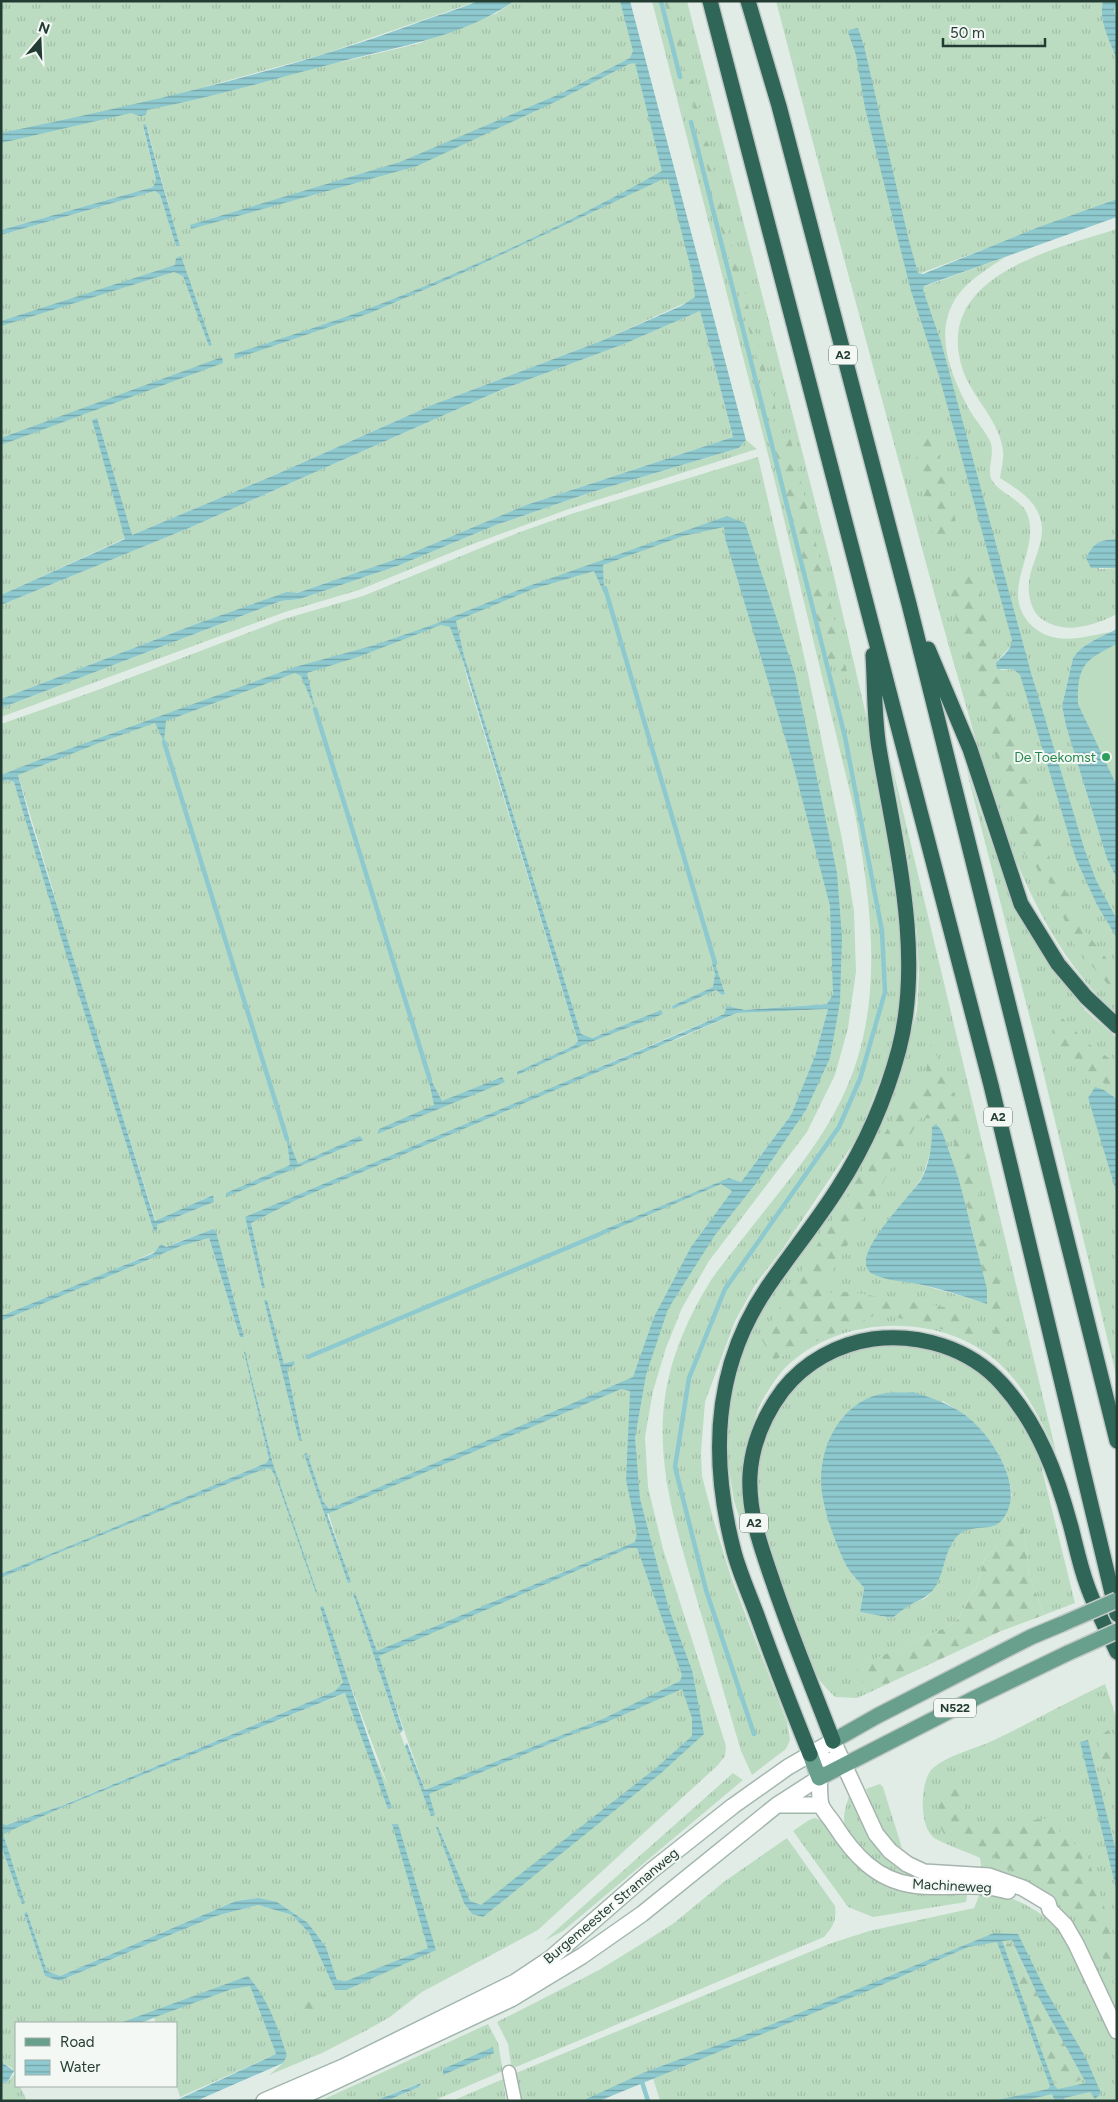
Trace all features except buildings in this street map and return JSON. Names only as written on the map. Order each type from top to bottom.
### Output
[{"type":"highway","name":"A2","points":[[710,1],[991,1086],[1117,1614]]},
{"type":"highway","name":"A2","points":[[748,1],[779,106],[909,604],[1117,1441]]},
{"type":"highway","name":"A2","points":[[909,604],[970,749],[1021,904],[1058,964],[1086,997],[1117,1026]]},
{"type":"highway","name":"A2","points":[[810,1754],[735,1555],[720,1484],[719,1440],[722,1398],[744,1328],[766,1289],[848,1171],[875,1119],[900,1047],[908,991],[906,927],[894,829],[878,744],[871,621]]},
{"type":"highway","name":"A2","points":[[833,1741],[781,1608],[760,1542],[752,1515],[750,1476],[761,1427],[774,1402],[789,1382],[805,1368],[829,1352],[857,1341],[891,1337],[919,1339],[939,1344],[978,1362],[1001,1382],[1034,1428],[1049,1457],[1086,1584],[1117,1652]]},
{"type":"main road","name":"Burgemeester Stramanweg","points":[[264,2101],[344,2067],[515,1982],[551,1958],[652,1871],[733,1806],[810,1754],[877,1716],[1031,1637],[1117,1600]]},
{"type":"main road","name":"Burgemeester Stramanweg","points":[[293,2101],[495,2007],[582,1956],[642,1914],[777,1806],[819,1778],[976,1697],[1117,1631]]},
{"type":"main road","points":[[833,1741],[844,1766]]},
{"type":"main road","points":[[810,1754],[844,1766]]},
{"type":"main road","points":[[777,1806],[821,1805],[819,1778],[810,1754]]},
{"type":"main road","name":"Machineweg","points":[[844,1766],[876,1834],[890,1851],[907,1864],[924,1872],[976,1874],[1008,1881],[1035,1894],[1048,1903],[1050,1910],[1065,1925],[1076,1944],[1117,2031]]},
{"type":"main road","name":"Machineweg","points":[[821,1805],[856,1855],[870,1868],[883,1876],[897,1882],[914,1885],[990,1887],[1017,1894],[1043,1909],[1050,1910]]},
{"type":"street","points":[[508,2072],[515,2101]]},
{"type":"green space","points":[[1,1],[478,1],[321,55],[204,87],[345,61],[417,44],[497,13],[514,1],[627,1],[707,293],[601,341],[432,405],[277,474],[132,535],[1,595],[1,235],[155,191],[160,195],[176,246],[180,246],[146,124],[143,126],[156,181],[153,187],[1,230]]},
{"type":"green space","points":[[652,1],[687,1],[833,572],[869,728],[908,951],[897,1035],[859,1135],[782,1250],[755,1285],[735,1321],[705,1402],[701,1452],[702,1476],[731,1577],[787,1722],[790,1740],[786,1749],[752,1775],[741,1751],[670,1500],[663,1449],[665,1397],[676,1351],[703,1293],[721,1266],[812,1149],[841,1100],[855,1065],[865,1030],[870,995],[870,922],[855,813],[775,482]]},
{"type":"green space","points":[[664,1],[670,1],[692,78],[726,224],[778,417],[770,422],[771,409],[720,225],[688,79]]},
{"type":"green space","points":[[776,1],[1117,1],[1117,199],[908,278],[912,291],[1005,257],[974,279],[958,295],[950,309],[946,323],[947,353],[962,396],[992,446],[991,478],[997,487],[1022,506],[1028,516],[1029,543],[1019,585],[1018,599],[1022,612],[1031,625],[1049,636],[1069,639],[1110,632],[1087,644],[1073,658],[1062,706],[1066,726],[1107,859],[1117,879],[1117,1015],[1087,983],[1061,948],[1039,910],[1020,870],[1004,828],[977,744],[942,622]],"holes":[[[1012,645],[1030,669],[1035,685],[1024,685],[1020,675],[1013,669],[1001,670],[997,661]]]},
{"type":"green space","points":[[1117,229],[1117,539],[1098,543],[1092,548],[1086,558],[1100,569],[1117,568],[1117,614],[1084,626],[1059,627],[1036,614],[1031,603],[1029,581],[1041,542],[1041,521],[1030,501],[1000,478],[1003,454],[998,432],[967,380],[961,364],[958,347],[961,321],[972,299],[991,281],[1014,266],[1040,254]]},
{"type":"green space","points":[[700,311],[733,437],[526,505],[402,557],[297,593],[287,593],[196,624],[1,699],[1,605],[189,528],[503,389],[624,344]]},
{"type":"green space","points":[[918,421],[941,460],[959,535],[935,541],[916,470]]},
{"type":"green space","points":[[789,432],[848,676],[825,660],[771,439]]},
{"type":"green space","points":[[746,440],[757,449],[569,509],[470,545],[359,590],[285,612],[1,717],[1,708],[281,601],[300,599],[400,565],[496,525],[592,492],[739,448]]},
{"type":"green space","points":[[758,457],[807,669],[843,844],[854,911],[856,972],[848,1028],[835,1075],[807,1132],[709,1261],[682,1308],[666,1348],[653,1391],[645,1437],[648,1487],[663,1549],[726,1746],[725,1756],[718,1765],[538,1930],[422,1992],[390,2017],[322,2053],[269,2075],[283,2063],[287,2056],[251,1989],[276,2054],[180,2097],[177,2087],[178,2022],[156,2022],[154,2018],[145,2022],[15,2022],[15,2074],[12,2068],[3,2063],[1,2059],[1,783],[7,780],[14,782],[58,907],[18,775],[1,777],[1,724],[95,691],[284,619],[363,596],[520,532],[571,514]],"holes":[[[456,634],[581,1034],[591,1038],[640,1019],[546,1059],[573,1046],[578,1041],[468,681]],[[715,973],[722,995],[716,990],[672,1006],[714,987]],[[833,994],[809,1091],[738,1189],[729,1178],[741,1182],[791,1115],[815,1056],[828,1009],[737,1013],[680,1038],[595,1069],[724,1014],[727,1006],[745,1010],[827,1004]],[[115,1093],[156,1222],[212,1195],[214,1202],[157,1225],[145,1201]],[[245,1217],[251,1223],[262,1288]],[[213,1229],[216,1231],[244,1337],[240,1337],[209,1238],[181,1246],[29,1308],[165,1247]],[[245,1351],[273,1464],[252,1469],[266,1463],[269,1459]],[[305,1454],[307,1454],[323,1501],[328,1508],[350,1582],[348,1582]],[[353,1594],[377,1653],[425,1790],[429,1809],[400,1733]],[[342,1663],[389,1788],[346,1693],[23,1822],[335,1691],[343,1682]],[[258,1898],[292,1915],[258,1905],[216,1916],[59,1981],[45,1976],[24,1913],[27,1912],[47,1971],[60,1976],[236,1901]],[[292,1915],[308,1923],[326,1947],[337,1980],[346,1982],[428,1948],[335,1990],[309,1933]]]},
{"type":"green space","points":[[961,549],[974,570],[1050,859],[1085,931],[1117,972],[1117,995],[1075,946],[1049,882],[1022,851],[948,590],[965,569]]},
{"type":"green space","name":"De Toekomst","points":[[1117,634],[1117,803],[1072,710],[1074,664]]},
{"type":"green space","points":[[891,761],[1056,1452],[1033,1408],[1013,1377],[981,1349],[954,1336],[925,1328],[894,1326],[863,1329],[834,1337],[807,1350],[784,1369],[764,1397],[756,1414],[747,1452],[744,1493],[745,1534],[734,1501],[728,1462],[728,1434],[732,1396],[741,1358],[760,1309],[883,1112],[905,1058],[917,1010],[919,974],[917,932],[908,858]],"holes":[[[932,1127],[942,1131],[975,1239],[987,1303],[918,1284],[913,1191],[922,1177],[928,1160],[932,1146]]]},
{"type":"green space","points":[[966,768],[988,834],[1024,925],[1051,967],[1085,1010],[1117,1038],[1117,1099],[1104,1090],[1088,1098],[1117,1190],[1117,1379],[1036,1042]]},
{"type":"green space","points":[[1058,1014],[1089,1044],[1117,1064],[1117,1092],[1065,1057],[1053,1029]]},
{"type":"green space","points":[[931,1044],[954,1094],[1014,1341],[997,1347],[949,1119],[920,1118],[820,1293],[849,1292],[975,1312],[979,1339],[880,1313],[774,1360],[761,1338],[902,1105],[924,1082]]},
{"type":"green space","points":[[902,1344],[930,1348],[956,1357],[981,1372],[1008,1402],[1023,1423],[1038,1453],[1075,1603],[1044,1615],[1029,1574],[1023,1522],[985,1558],[976,1589],[971,1594],[958,1619],[951,1625],[858,1667],[866,1694],[857,1698],[835,1697],[816,1674],[774,1561],[760,1503],[759,1473],[761,1456],[765,1439],[778,1406],[798,1379],[811,1368],[843,1353]],"holes":[[[943,1401],[979,1429],[997,1452],[1004,1465],[1012,1496],[976,1528],[965,1530],[957,1536],[951,1545],[939,1578],[928,1596],[910,1604],[892,1618],[860,1612],[864,1588],[846,1565],[823,1498]]]},
{"type":"green space","points":[[1023,1521],[1029,1574],[1044,1615],[1001,1631],[866,1694],[857,1667],[951,1625],[958,1619],[971,1594],[976,1589],[985,1558]]},
{"type":"green space","points":[[1105,1684],[1117,1720],[1117,2016],[1076,1930],[984,1870],[981,1866],[980,1858],[932,1836],[925,1822],[923,1812],[926,1782],[933,1768],[939,1763],[992,1741]]},
{"type":"green space","points":[[1111,1728],[1117,1750],[1117,1818],[1097,1738]]},
{"type":"green space","points":[[954,1769],[971,1825],[1045,1819],[1086,1853],[1117,1945],[1117,1991],[1093,1934],[1059,1891],[1013,1872],[986,1850],[944,1834],[935,1818]]},
{"type":"green space","points":[[733,1773],[743,1780],[563,1931],[544,1941]]},
{"type":"green space","points":[[880,1784],[883,1787],[902,1848],[884,1831],[866,1789]]},
{"type":"green space","points":[[849,1796],[869,1836],[884,1857],[906,1872],[922,1878],[912,1880],[889,1872],[865,1856],[856,1846],[849,1836],[844,1822]]},
{"type":"green space","points":[[815,1818],[822,1821],[829,1828],[871,1874],[887,1885],[909,1892],[921,1893],[968,1891],[966,1902],[873,1917],[848,1907],[793,1831]]},
{"type":"green space","points":[[787,1838],[835,1906],[834,1923],[824,1937],[516,2067],[511,2065],[508,2044],[497,2022],[599,1970],[638,1946],[674,1923],[725,1881]]},
{"type":"green space","points":[[981,1891],[1005,1896],[1025,1904],[1042,1915],[1056,1928],[1068,1944],[1079,1961],[1116,2039],[1117,2101],[660,2101],[652,2075],[585,2101],[522,2101],[516,2073],[829,1944],[869,1931],[974,1908]],"holes":[[[1004,1942],[1011,1944],[1084,2079]]]},
{"type":"green space","points":[[1003,1942],[1011,1944],[1084,2079],[1058,2087]]},
{"type":"green space","points":[[325,1994],[331,2005],[300,2020],[291,2010]]},
{"type":"green space","points":[[488,2024],[498,2043],[503,2071],[433,2101],[386,2101],[419,2087],[420,2083],[374,2101],[320,2101]]},
{"type":"green space","points":[[15,2074],[15,2087],[20,2087],[27,2101],[1,2101],[1,2084],[8,2081]]},
{"type":"green space","points":[[503,2079],[506,2101],[452,2101]]},
{"type":"water","points":[[478,1],[514,1],[474,23],[409,45],[147,110],[146,115],[140,116],[131,113],[1,143],[1,133],[157,99],[312,58]]},
{"type":"water","points":[[620,1],[630,1],[746,440],[739,448],[592,492],[496,525],[400,565],[300,599],[281,601],[1,708],[1,699],[196,624],[287,592],[297,593],[402,557],[526,505],[733,437],[700,311],[624,344],[503,389],[189,528],[1,605],[1,595],[125,539],[92,420],[97,418],[132,535],[277,474],[432,405],[601,341],[681,306],[695,297],[692,273],[668,179],[661,180],[458,275],[370,313],[235,359],[234,354],[360,312],[450,275],[558,226],[662,171],[635,63],[629,64],[557,101],[417,166],[191,229],[190,225],[400,162],[562,93],[630,58],[633,51]]},
{"type":"water","points":[[1103,1],[1117,1],[1114,11],[1117,20],[1117,60],[1103,23]]},
{"type":"water","points":[[858,28],[864,46],[918,273],[923,274],[1039,227],[1117,199],[1117,217],[924,286],[923,290],[941,342],[1030,669],[1085,851],[1096,880],[1117,920],[1117,938],[1097,905],[1076,859],[1020,675],[1013,669],[997,669],[996,663],[1009,650],[1012,640],[939,376],[911,291],[865,108],[856,55],[848,32]]},
{"type":"water","points":[[146,124],[180,246],[176,246],[160,195],[155,191],[1,235],[1,230],[153,187],[156,180],[143,125]]},
{"type":"water","points":[[181,256],[212,345],[209,346],[183,276],[174,272],[1,326],[1,321],[175,265],[176,258]]},
{"type":"water","points":[[222,357],[223,363],[1,445],[1,438]]},
{"type":"water","points":[[727,516],[745,523],[795,674],[837,873],[842,937],[840,1002],[830,1058],[806,1110],[757,1182],[715,1235],[668,1309],[646,1375],[635,1438],[640,1499],[669,1609],[692,1670],[704,1734],[660,1774],[483,1917],[472,1914],[464,1903],[436,1827],[438,1827],[470,1901],[481,1905],[656,1768],[692,1736],[692,1718],[682,1689],[600,1725],[578,1732],[429,1794],[435,1815],[431,1816],[405,1746],[407,1743],[425,1790],[605,1718],[680,1681],[682,1675],[637,1548],[629,1548],[379,1656],[403,1730],[400,1733],[353,1594],[355,1593],[377,1651],[635,1542],[637,1533],[626,1480],[630,1391],[621,1389],[327,1514],[351,1582],[348,1583],[304,1454],[307,1453],[323,1501],[329,1509],[633,1377],[654,1317],[691,1247],[732,1191],[721,1184],[592,1239],[601,1231],[729,1178],[741,1182],[791,1115],[815,1056],[828,1009],[737,1013],[296,1200],[251,1223],[265,1288],[262,1288],[245,1217],[681,1033],[724,1014],[727,1006],[745,1010],[827,1004],[833,994],[830,906],[793,764],[725,538],[724,527],[683,536],[603,565],[604,593],[594,571],[533,589],[456,621],[464,656],[581,1034],[592,1038],[661,1010],[663,1014],[583,1045],[517,1075],[517,1072],[573,1046],[578,1041],[463,661],[450,627],[441,625],[358,657],[307,673],[315,709],[301,676],[295,673],[166,721],[164,742],[155,723],[18,775],[155,1221],[213,1195],[214,1202],[157,1225],[157,1231],[154,1231],[70,967],[14,782],[7,780],[1,783],[1,775],[295,667],[375,645],[435,624],[526,587]]},
{"type":"water","points":[[1117,539],[1117,568],[1091,568],[1086,558],[1092,548],[1101,541]]},
{"type":"water","points":[[1117,629],[1117,644],[1090,660],[1081,673],[1078,704],[1117,786],[1117,879],[1107,859],[1066,726],[1062,706],[1073,658],[1087,644]]},
{"type":"water","points":[[712,963],[715,963],[725,994],[722,995],[716,990],[673,1009],[672,1006],[713,987],[715,973]]},
{"type":"water","points":[[502,1077],[505,1082],[377,1134],[379,1129],[434,1105],[429,1081],[431,1080],[442,1101]]},
{"type":"water","points":[[1095,1087],[1104,1090],[1117,1099],[1116,1191],[1088,1098]]},
{"type":"water","points":[[936,1124],[942,1131],[959,1180],[987,1289],[987,1304],[935,1288],[883,1278],[873,1274],[866,1266],[867,1255],[873,1242],[922,1178],[930,1153],[932,1127]]},
{"type":"water","points":[[360,1136],[363,1140],[226,1197],[226,1193],[290,1165],[288,1139],[298,1164]]},
{"type":"water","points":[[213,1229],[216,1231],[244,1337],[240,1337],[209,1238],[181,1246],[1,1321],[1,1314],[4,1315],[154,1253],[161,1244],[166,1247]]},
{"type":"water","points":[[264,1300],[267,1300],[284,1364],[294,1361],[295,1364],[287,1369],[302,1441],[299,1440]]},
{"type":"water","points":[[245,1351],[273,1464],[316,1593],[276,1478],[271,1469],[266,1468],[1,1578],[1,1574],[266,1463],[269,1459]]},
{"type":"water","points":[[913,1392],[952,1407],[975,1424],[995,1448],[1003,1463],[1009,1478],[1011,1493],[1009,1507],[1002,1520],[992,1526],[966,1530],[960,1534],[949,1550],[939,1579],[932,1592],[892,1618],[860,1612],[864,1588],[847,1566],[832,1532],[823,1499],[821,1482],[822,1464],[833,1432],[855,1406],[869,1398],[886,1393]]},
{"type":"water","points":[[323,1606],[392,1808],[388,1809],[345,1693],[63,1807],[3,1834],[25,1903],[22,1904],[1,1845],[1,1824],[7,1825],[64,1805],[335,1691],[343,1682],[320,1607]]},
{"type":"water","points":[[1088,1740],[1117,1855],[1117,1892],[1080,1742]]},
{"type":"water","points":[[392,1824],[398,1824],[436,1950],[346,1990],[335,1990],[309,1933],[292,1915],[258,1905],[216,1916],[59,1981],[45,1976],[24,1913],[27,1912],[47,1971],[60,1976],[236,1901],[258,1898],[277,1902],[308,1923],[326,1947],[337,1980],[346,1981],[428,1948]]},
{"type":"water","points":[[994,1933],[1018,1934],[1046,1991],[1085,2056],[1101,2093],[1095,2099],[1090,2092],[1064,2098],[1065,2101],[1055,2101],[1052,2094],[1022,2101],[993,2101],[1048,2089],[1050,2086],[997,1942],[968,1947],[877,1987],[599,2101],[582,2101],[643,2073],[763,2028]],"holes":[[[1012,1940],[1039,1998],[1086,2083],[1058,2089],[1054,2085],[1002,1941]]]},
{"type":"water","points":[[248,1976],[267,2004],[287,2056],[283,2063],[196,2101],[175,2101],[276,2054],[250,1986],[232,1989],[142,2022],[123,2022]]},
{"type":"water","points":[[493,2047],[494,2053],[443,2075],[443,2069]]},
{"type":"water","points":[[1,2059],[3,2063],[14,2071],[8,2081],[1,2084]]},
{"type":"water","points":[[421,2083],[419,2087],[386,2101],[374,2101]]},
{"type":"waterway","points":[[661,1],[680,77]]},
{"type":"waterway","points":[[691,122],[845,737],[882,931],[885,992],[860,1079],[839,1127],[725,1289],[689,1378],[675,1467],[706,1590],[754,1734]]},
{"type":"waterway","points":[[605,588],[715,963]]},
{"type":"waterway","points":[[315,709],[430,1080]]},
{"type":"waterway","points":[[164,742],[287,1139]]},
{"type":"waterway","points":[[308,1357],[600,1234]]},
{"type":"waterway","points":[[642,2082],[648,2101]]},
{"type":"place","name":"De Toekomst","points":[[1106,757]]}]
